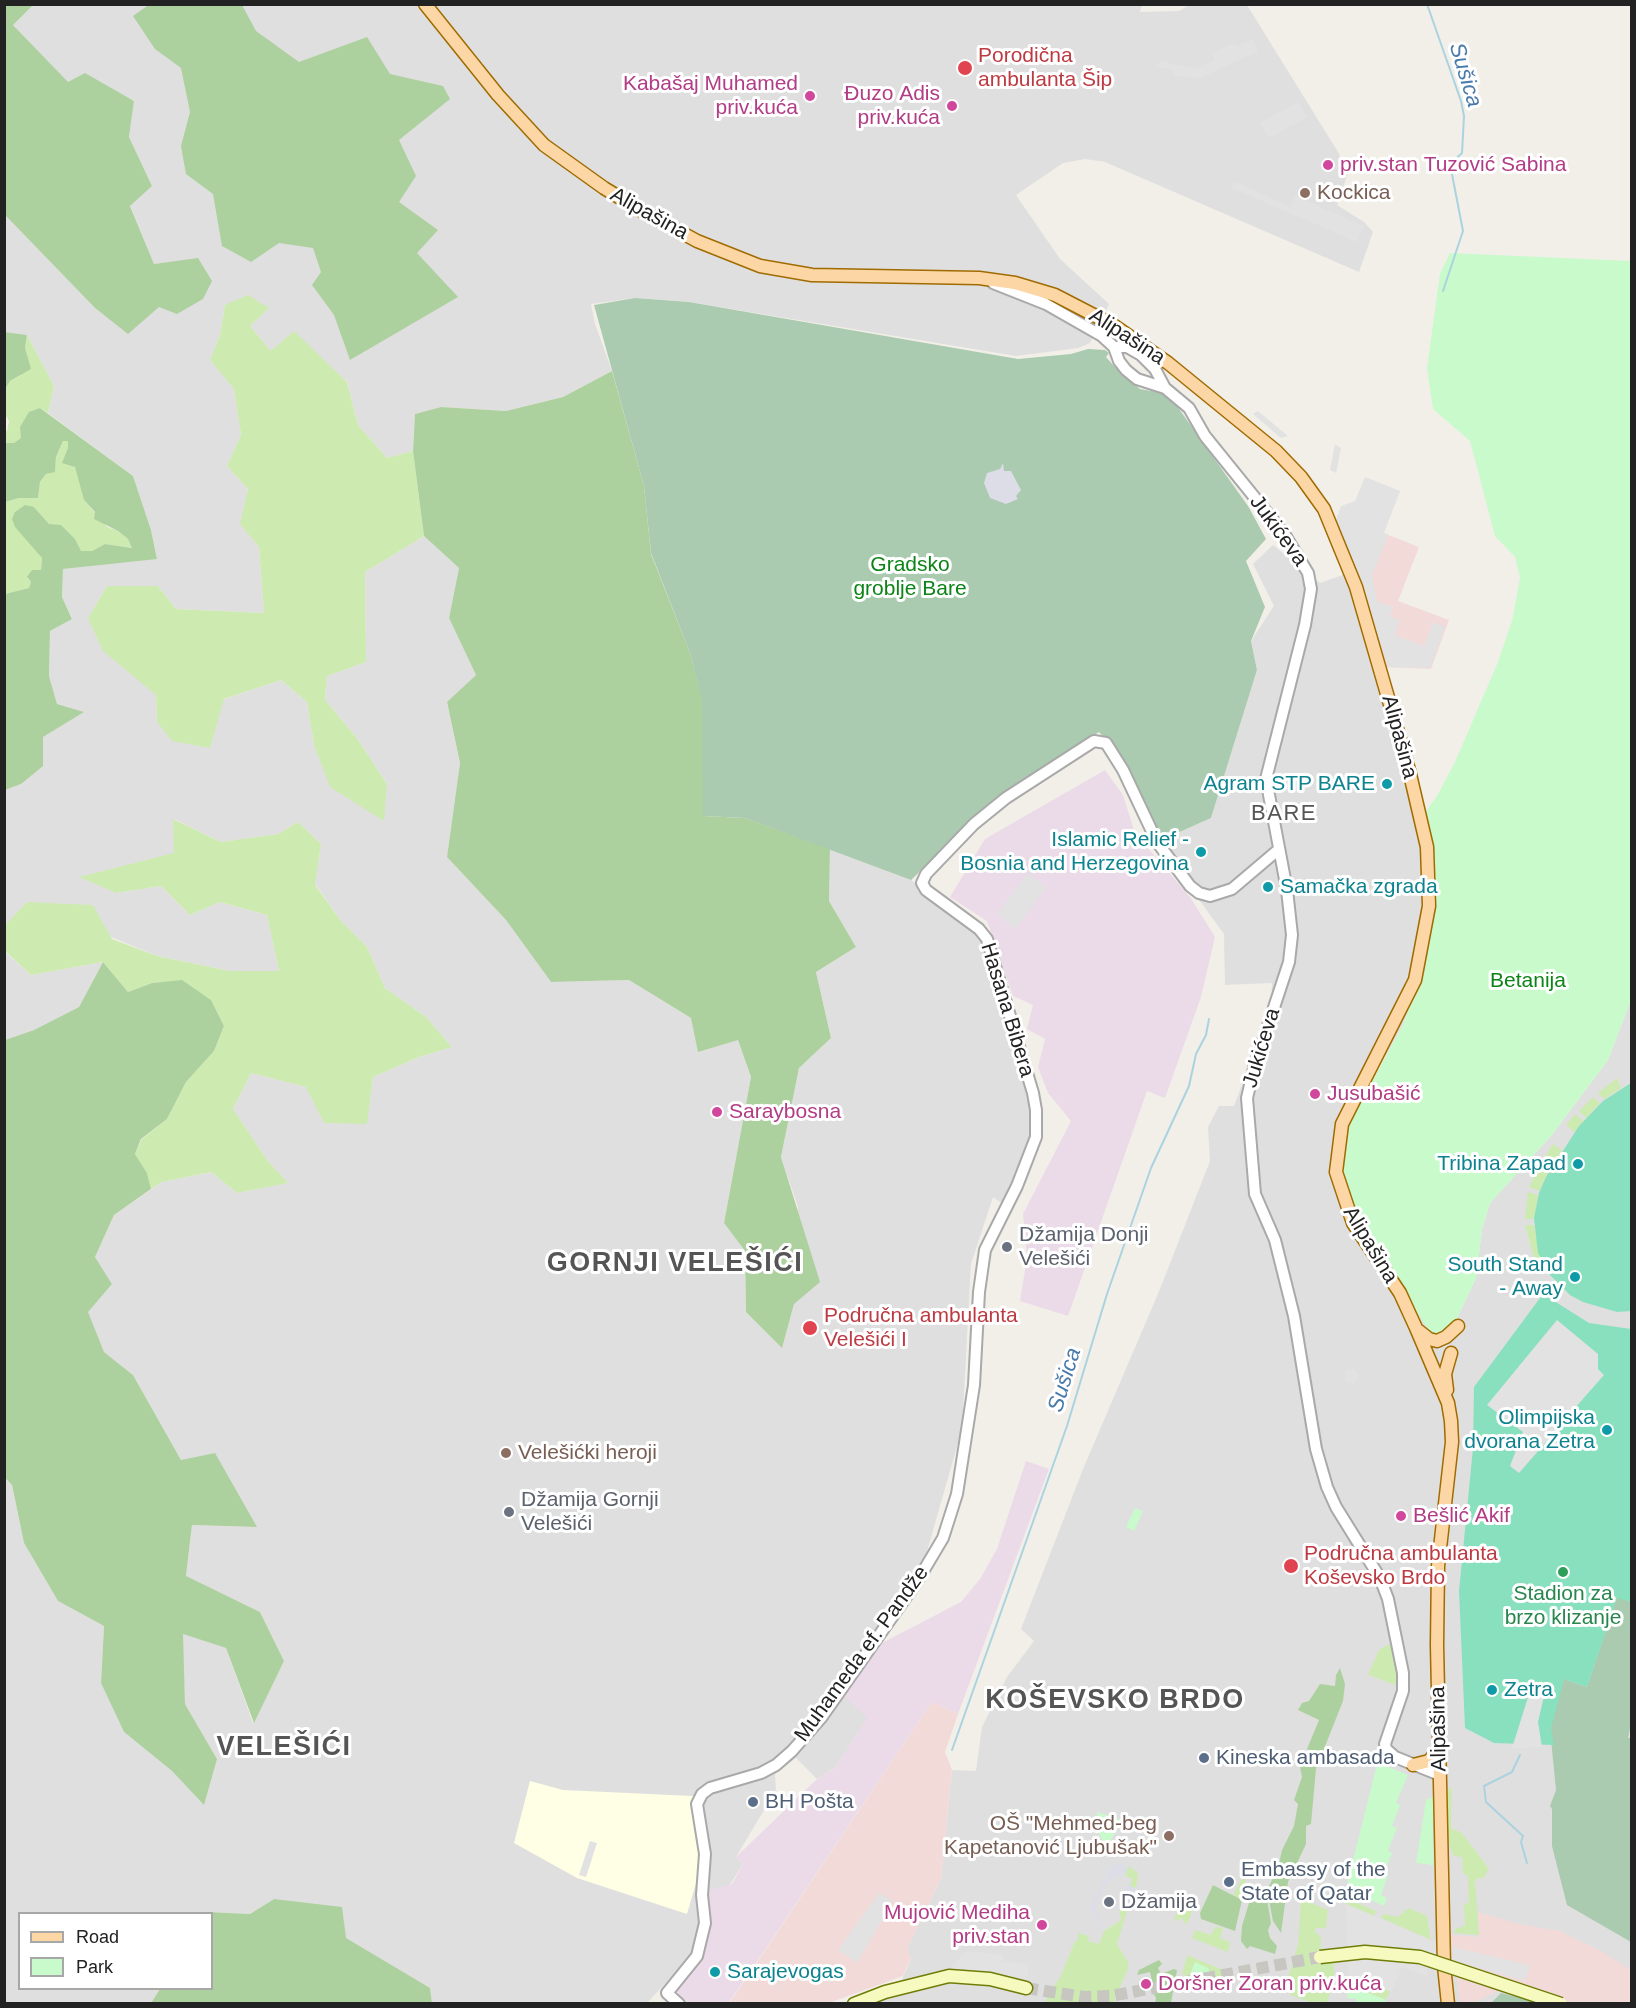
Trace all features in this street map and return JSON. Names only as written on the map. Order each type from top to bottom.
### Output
[{"type":"main road","name":"Alipašina","points":[[425,4],[498,95],[544,145],[604,188],[687,236],[760,266],[812,275],[979,278],[1016,283],[1055,296],[1145,346],[1276,451],[1321,504],[1356,587],[1408,770],[1427,847],[1429,896],[1426,928],[1415,980],[1342,1124],[1336,1172],[1353,1223],[1400,1293],[1448,1403],[1452,1442],[1438,1566],[1444,1966],[1448,2004]]},
{"type":"main road","points":[[1416,1328],[1429,1339],[1437,1341],[1446,1337],[1458,1326]]},
{"type":"main road","points":[[1448,1403],[1445,1374],[1452,1353]]},
{"type":"main road","points":[[1413,1765],[1429,1761],[1440,1748]]},
{"type":"main road","points":[[1320,1957],[1365,1952],[1420,1956],[1561,2004]]},
{"type":"main road","points":[[854,2004],[885,1992],[949,1976],[990,1979],[1026,1988]]},
{"type":"street","name":"Jukićeva","points":[[979,278],[1056,308],[1102,336],[1114,347],[1119,361],[1130,374],[1165,388],[1192,411],[1205,436],[1285,535],[1308,573],[1311,589],[1305,625],[1266,779],[1289,898],[1292,935],[1289,962],[1254,1068],[1247,1098],[1255,1194],[1278,1251],[1294,1316],[1316,1449],[1327,1487],[1336,1507],[1380,1578],[1388,1599],[1403,1673],[1403,1691],[1385,1747],[1391,1755],[1440,1775]]},
{"type":"street","name":"Jukićeva","points":[[1114,347],[1128,347],[1141,355],[1155,369],[1165,388]]},
{"type":"street","name":"Hasana Bibera","points":[[991,1232],[1007,1207],[1031,1155],[1036,1137],[1036,1110],[987,939],[979,929],[926,890],[922,883],[926,874],[975,824],[1006,798],[1094,741],[1106,743],[1123,770],[1157,842],[1190,886],[1199,893],[1210,896],[1232,889],[1278,850]]},
{"type":"street","name":"Muhameda ef. Pandže","points":[[679,2004],[667,1994],[698,1956],[705,1923],[702,1895],[705,1854],[697,1804],[702,1794],[710,1788],[761,1773],[776,1765],[792,1750],[821,1718],[918,1580],[943,1538],[955,1505],[961,1470],[974,1385],[979,1292],[985,1250],[991,1232]]},
{"type":"shaded area","points":[[33,4],[1142,5],[1140,12],[1179,11],[1189,5],[1247,5],[1338,152],[1348,173],[1337,205],[1364,222],[1373,232],[1359,272],[1105,162],[1085,159],[1063,163],[1016,195],[1060,259],[1109,304],[1090,343],[1078,348],[1016,356],[689,302],[635,298],[591,304],[595,324],[612,371],[563,397],[506,411],[441,407],[415,414],[413,451],[387,458],[358,425],[347,381],[271,351],[250,326],[269,308],[225,305],[220,335],[210,360],[234,388],[241,435],[227,466],[248,489],[241,524],[259,547],[264,613],[176,609],[158,586],[107,586],[88,618],[156,695],[157,722],[281,680],[307,702],[314,745],[383,821],[387,784],[356,737],[325,700],[327,676],[366,662],[365,572],[424,536],[459,568],[449,618],[476,675],[447,703],[460,763],[447,857],[506,920],[551,982],[629,980],[691,1018],[738,1040],[751,1077],[724,1223],[745,1251],[746,1312],[782,1347],[794,1304],[798,1207],[781,1157],[799,1068],[831,1038],[816,972],[856,947],[829,901],[830,849],[911,880],[979,929],[1037,1123],[1007,1207],[993,1197],[971,1264],[962,1429],[924,1562],[842,1693],[868,1718],[836,1767],[817,1779],[796,1758],[775,1774],[776,1790],[736,1857],[743,1864],[707,1921],[698,1927],[700,1933],[696,1950],[647,2003],[432,2003],[430,1988],[274,1899],[250,1914],[18,1912],[18,1990],[159,1990],[151,2003],[5,2003],[4,1478],[12,1485],[24,1543],[58,1601],[104,1626],[101,1682],[124,1732],[172,1771],[204,1804],[217,1759],[185,1704],[182,1633],[226,1648],[253,1723],[284,1661],[260,1612],[186,1577],[192,1525],[256,1527],[181,1460],[133,1375],[104,1352],[87,1312],[112,1284],[95,1257],[114,1215],[162,1182],[211,1172],[237,1193],[287,1183],[267,1160],[233,1109],[251,1073],[306,1087],[366,1124],[373,1077],[419,1057],[452,1047],[426,1017],[385,988],[367,947],[341,921],[315,884],[321,844],[298,822],[278,834],[221,842],[174,819],[174,853],[116,893],[161,886],[190,915],[220,902],[267,915],[279,971],[230,971],[157,956],[27,902],[5,926],[5,790],[21,784],[43,737],[83,712],[57,704],[49,676],[50,631],[72,618],[62,597],[63,569],[157,558],[151,530],[133,476],[48,413],[54,386],[27,335],[5,332],[5,215],[95,308],[128,333],[169,262],[154,264],[130,205],[152,186],[129,137],[134,100],[68,83],[13,25]]},
{"type":"shaded area","points":[[1253,39],[1258,51],[1200,78],[1173,76],[1174,70],[1157,66],[1159,61],[1195,68],[1215,60],[1211,54],[1233,43],[1237,46]]},
{"type":"shaded area","points":[[1298,102],[1307,117],[1269,138],[1260,123]]},
{"type":"shaded area","points":[[1234,181],[1290,207],[1295,196],[1364,226],[1357,242],[1231,188]]},
{"type":"shaded area","points":[[1258,411],[1288,436],[1281,438],[1253,414]]},
{"type":"shaded area","points":[[1335,444],[1341,448],[1336,473],[1330,470]]},
{"type":"shaded area","points":[[1003,463],[1004,471],[1011,471],[1021,490],[1016,496],[1018,499],[1006,504],[990,498],[984,483],[987,473],[1000,469]]},
{"type":"shaded area","points":[[1365,477],[1400,491],[1384,533],[1388,535],[1372,575],[1378,602],[1393,607],[1390,617],[1400,620],[1395,635],[1424,646],[1433,622],[1445,627],[1430,668],[1389,667],[1335,523],[1341,506],[1355,501]]},
{"type":"shaded area","points":[[1338,515],[1419,547],[1398,601],[1449,620],[1431,669],[1383,667],[1334,525]]},
{"type":"shaded area","points":[[1273,545],[1320,583],[1351,572],[1420,813],[1426,811],[1434,862],[1435,893],[1425,968],[1402,1027],[1363,1095],[1403,1288],[1433,1337],[1452,1329],[1476,1278],[1482,1229],[1490,1203],[1551,1136],[1608,1060],[1631,1000],[1631,2003],[859,2004],[896,1993],[911,1959],[907,1949],[941,1878],[952,1770],[976,1771],[982,1727],[1007,1677],[1034,1641],[1021,1629],[1083,1469],[1160,1289],[1210,1161],[1208,1127],[1219,1106],[1234,1106],[1271,1009],[1272,983],[1225,985],[1224,934],[1157,842],[1211,818],[1257,670],[1251,641],[1274,606],[1253,564]]},
{"type":"shaded area","points":[[1105,770],[1123,795],[1135,833],[1190,897],[1215,937],[1201,997],[1165,1098],[1147,1091],[1068,1316],[1020,1301],[1027,1258],[1023,1214],[1071,1121],[1048,1093],[1038,1067],[1045,1039],[1027,1029],[1033,1005],[1013,996],[987,921],[950,897],[985,839]]},
{"type":"shaded area","points":[[1028,873],[1046,888],[1015,929],[997,914]]},
{"type":"shaded area","points":[[4,951],[31,975],[103,962],[79,1007],[34,1030],[5,1040]]},
{"type":"shaded area","points":[[1557,1320],[1598,1354],[1598,1369],[1604,1375],[1560,1425],[1550,1442],[1546,1442],[1519,1473],[1510,1466],[1523,1432],[1487,1405]]},
{"type":"shaded area","points":[[1351,1369],[1356,1371],[1358,1376],[1356,1381],[1351,1383],[1346,1381],[1344,1376],[1346,1371]]},
{"type":"shaded area","points":[[1026,1461],[1049,1469],[958,1714],[932,1702],[729,2003],[685,2003],[677,1991],[696,1966],[709,1934],[710,1890],[732,1884],[743,1864],[736,1857],[817,1779],[836,1767],[867,1718],[842,1694],[873,1652],[880,1644],[961,1602],[980,1579],[997,1549]]},
{"type":"shaded area","points":[[1530,1691],[1544,1696],[1538,1722],[1542,1747],[1512,1748]]},
{"type":"shaded area","points":[[932,1702],[958,1714],[945,1752],[952,1770],[941,1878],[907,1949],[911,1958],[903,1976],[829,2003],[729,2004]]},
{"type":"shaded area","points":[[530,1781],[563,1790],[693,1796],[701,1866],[687,1914],[577,1878],[514,1843]]},
{"type":"shaded area","points":[[590,1841],[597,1843],[586,1877],[579,1875]]},
{"type":"shaded area","points":[[1117,1863],[1128,1866],[1126,1874],[1118,1874],[1106,1884],[1095,1907],[1106,1930],[1089,1909],[1112,1866]]},
{"type":"shaded area","points":[[1131,1877],[1130,1886],[1136,1888],[1127,1911],[1117,1909]]},
{"type":"shaded area","points":[[879,1893],[893,1901],[857,1963],[838,1950]]},
{"type":"shaded area","points":[[1346,1904],[1431,1940],[1431,1942],[1530,1965],[1525,1981],[1432,1955],[1427,1972],[1428,1977],[1402,1967],[1392,1992],[1348,1975]]},
{"type":"shaded area","points":[[1478,1912],[1518,1924],[1560,1931],[1603,1952],[1631,1970],[1631,2003],[1569,2003],[1516,1988],[1495,1992],[1473,2003],[1460,2003],[1451,1935],[1479,1937]]},
{"type":"shaded area","points":[[964,1952],[1003,1955],[1003,1961],[1029,1964],[1027,1979],[949,1970]]},
{"type":"green space","points":[[150,4],[242,5],[256,31],[299,62],[367,37],[390,74],[443,86],[450,99],[399,140],[416,176],[399,202],[438,230],[417,253],[458,297],[350,360],[334,315],[312,285],[321,272],[313,248],[279,243],[251,262],[222,246],[213,194],[186,174],[181,146],[190,112],[181,68],[155,49],[133,16]]},
{"type":"green space","points":[[4,5],[33,5],[13,25],[68,82],[85,73],[134,101],[129,137],[152,186],[130,206],[154,264],[198,258],[212,281],[203,299],[177,314],[159,307],[128,334],[95,308],[5,215]]},
{"type":"green space","name":"Betanija","points":[[1450,253],[1631,261],[1631,1000],[1608,1060],[1551,1136],[1490,1203],[1482,1229],[1476,1278],[1452,1329],[1433,1337],[1357,1221],[1341,1175],[1346,1129],[1402,1027],[1425,968],[1435,893],[1434,862],[1426,811],[1437,796],[1455,762],[1498,662],[1512,621],[1520,578],[1515,557],[1495,536],[1470,441],[1433,409],[1427,368],[1440,274]]},
{"type":"green space","points":[[248,295],[269,308],[250,326],[271,351],[294,331],[347,382],[358,425],[387,458],[413,451],[424,536],[365,572],[366,662],[327,676],[325,700],[356,737],[387,784],[384,821],[330,787],[314,745],[307,702],[281,680],[224,699],[210,748],[172,741],[157,722],[156,695],[103,651],[88,618],[107,586],[158,586],[176,609],[264,613],[259,547],[240,524],[248,489],[227,466],[241,435],[234,389],[210,360],[220,335],[225,305]]},
{"type":"green space","name":"Gradsko groblje Bare","points":[[635,298],[689,302],[1018,359],[1071,354],[1088,349],[1105,350],[1109,353],[1106,357],[1114,366],[1140,389],[1162,393],[1177,406],[1248,506],[1266,539],[1246,561],[1265,607],[1251,641],[1257,670],[1211,818],[1157,842],[1107,741],[1099,732],[989,805],[911,880],[745,818],[703,816],[702,700],[690,653],[651,553],[644,486],[594,305]]},
{"type":"green space","points":[[5,332],[27,335],[25,348],[31,369],[10,381],[5,389]]},
{"type":"green space","points":[[27,335],[54,386],[48,413],[40,408],[22,438],[14,443],[5,443],[5,431],[7,431],[9,421],[5,414],[4,389],[10,381],[21,375]]},
{"type":"green space","points":[[612,371],[644,486],[651,554],[690,653],[703,702],[703,816],[745,818],[830,849],[829,901],[856,947],[816,972],[831,1038],[799,1068],[781,1157],[820,1282],[794,1304],[782,1348],[746,1312],[745,1251],[724,1223],[751,1077],[738,1040],[698,1052],[691,1018],[629,980],[551,982],[506,920],[447,857],[460,763],[447,702],[476,675],[449,618],[459,568],[424,536],[413,451],[415,414],[441,407],[506,411],[563,397]]},
{"type":"green space","points":[[40,408],[133,476],[151,530],[157,559],[63,569],[62,597],[72,619],[50,631],[49,676],[57,704],[84,712],[43,737],[43,766],[21,784],[5,790],[5,594],[29,588],[31,582],[27,577],[32,570],[41,570],[42,558],[15,527],[12,519],[15,512],[25,505],[34,507],[49,524],[61,525],[75,539],[81,551],[92,551],[105,544],[132,548],[128,539],[118,531],[94,519],[95,512],[84,500],[75,467],[62,463],[68,448],[68,441],[63,441],[56,457],[55,472],[46,474],[40,482],[38,498],[19,498],[5,502],[5,443],[14,443],[21,438],[20,427],[29,412]]},
{"type":"green space","points":[[63,441],[68,441],[70,464],[75,467],[80,478],[84,500],[107,527],[118,531],[128,539],[133,548],[105,544],[92,551],[80,551],[75,539],[49,524],[34,507],[31,544],[42,558],[41,570],[27,578],[31,582],[29,588],[5,594],[5,502],[19,498],[38,498],[40,482],[46,474],[55,471],[56,457]]},
{"type":"green space","points":[[173,819],[221,842],[278,834],[298,822],[321,844],[315,885],[341,921],[367,947],[385,988],[426,1017],[452,1047],[419,1057],[373,1077],[367,1124],[324,1123],[306,1087],[251,1073],[233,1109],[267,1160],[288,1183],[237,1193],[211,1172],[162,1182],[151,1189],[147,1173],[135,1154],[142,1139],[167,1119],[186,1082],[214,1051],[224,1026],[211,1000],[182,981],[152,983],[128,992],[103,962],[31,975],[5,951],[4,926],[27,902],[93,905],[112,939],[157,956],[230,971],[279,971],[267,915],[220,902],[190,915],[161,886],[116,893],[79,877],[174,853]]},
{"type":"green space","points":[[103,962],[128,992],[152,983],[182,980],[211,1000],[224,1026],[214,1051],[186,1082],[167,1119],[141,1139],[135,1154],[147,1173],[151,1189],[114,1215],[95,1257],[112,1284],[88,1312],[104,1352],[133,1375],[181,1460],[215,1453],[257,1527],[192,1525],[186,1576],[260,1612],[284,1661],[254,1723],[226,1648],[183,1634],[185,1704],[217,1759],[204,1805],[172,1771],[124,1732],[101,1683],[104,1626],[58,1601],[24,1543],[12,1485],[5,1478],[5,1040],[34,1030],[79,1007]]},
{"type":"green space","points":[[1617,1078],[1621,1088],[1604,1099],[1598,1093]]},
{"type":"green space","points":[[1631,1083],[1631,1311],[1617,1312],[1583,1302],[1570,1295],[1550,1275],[1538,1253],[1534,1218],[1539,1193],[1546,1177],[1579,1126],[1603,1101]]},
{"type":"green space","points":[[1593,1097],[1600,1103],[1586,1118],[1579,1111]]},
{"type":"green space","points":[[1575,1114],[1583,1121],[1575,1132],[1566,1125]]},
{"type":"green space","points":[[1553,1144],[1562,1150],[1552,1167],[1542,1161]]},
{"type":"green space","points":[[1539,1166],[1549,1171],[1540,1191],[1529,1187]]},
{"type":"green space","points":[[1528,1192],[1538,1195],[1534,1219],[1525,1219]]},
{"type":"green space","points":[[1525,1225],[1534,1225],[1541,1259],[1536,1261],[1534,1258]]},
{"type":"green space","points":[[1543,1294],[1589,1323],[1631,1329],[1631,1602],[1617,1598],[1587,1687],[1564,1679],[1551,1729],[1554,1745],[1494,1743],[1465,1728],[1459,1591],[1473,1448],[1474,1387]]},
{"type":"green space","points":[[1135,1508],[1143,1511],[1134,1531],[1126,1527]]},
{"type":"green space","points":[[1617,1597],[1631,1602],[1632,1719],[1628,1738],[1632,1738],[1631,1942],[1567,1905],[1552,1846],[1552,1809],[1550,1806],[1556,1790],[1550,1729],[1558,1694],[1564,1679],[1587,1687]]},
{"type":"green space","points":[[1390,1644],[1396,1656],[1396,1685],[1368,1675],[1379,1650]]},
{"type":"green space","points":[[1340,1668],[1345,1684],[1343,1701],[1316,1769],[1311,1824],[1306,1826],[1306,1844],[1288,1882],[1281,1933],[1273,1921],[1267,1890],[1294,1826],[1298,1804],[1294,1800],[1302,1777],[1300,1767],[1303,1758],[1311,1751],[1307,1749],[1319,1720],[1298,1710],[1302,1703],[1309,1701],[1320,1684],[1335,1686],[1336,1675]]},
{"type":"green space","points":[[1381,1764],[1408,1775],[1396,1803],[1400,1805],[1392,1826],[1397,1828],[1388,1850],[1392,1853],[1384,1873],[1388,1875],[1381,1895],[1387,1898],[1384,1906],[1346,1889],[1376,1768]]},
{"type":"green space","points":[[1452,1786],[1451,1828],[1462,1833],[1489,1869],[1484,1877],[1475,1880],[1479,1935],[1454,1933],[1455,1929],[1465,1926],[1464,1904],[1469,1903],[1468,1876],[1463,1873],[1462,1857],[1454,1856],[1448,1842],[1447,1792]]},
{"type":"green space","points":[[1433,1797],[1433,1865],[1416,1863],[1426,1800]]},
{"type":"green space","points":[[1097,1812],[1122,1820],[1107,1847],[1099,1834]]},
{"type":"green space","points":[[1128,1866],[1138,1873],[1136,1888],[1130,1886],[1132,1878],[1125,1876]]},
{"type":"green space","points":[[1244,1875],[1246,1877],[1242,1900],[1233,1895]]},
{"type":"green space","points":[[1213,1885],[1242,1900],[1235,1931],[1201,1919],[1200,1913]]},
{"type":"green space","points":[[1253,1890],[1263,1893],[1267,1900],[1271,1923],[1268,1930],[1270,1938],[1277,1946],[1275,1954],[1250,1946],[1247,1949],[1241,1941],[1242,1926]]},
{"type":"green space","points":[[1187,1897],[1196,1900],[1188,1922],[1185,1924],[1182,1918],[1174,1921],[1181,1900]]},
{"type":"green space","points":[[274,1899],[342,1907],[346,1938],[430,1988],[432,2003],[151,2003],[159,1990],[213,1990],[213,1912],[250,1914]]},
{"type":"green space","points":[[1301,1899],[1328,1910],[1326,1928],[1316,1928],[1315,1932],[1321,1937],[1320,1957],[1325,1963],[1334,1963],[1334,1978],[1327,2003],[1317,2001],[1313,2003],[1291,1995],[1285,1988],[1298,1945]]},
{"type":"green space","points":[[1347,1899],[1376,1911],[1374,1916],[1346,1904]]},
{"type":"green space","points":[[1119,1908],[1127,1911],[1117,1944],[1128,1962],[1128,1969],[1113,2003],[1046,2003],[1047,1995],[1060,1978],[1074,1943],[1078,1939],[1078,1933],[1089,1936],[1088,1941],[1099,1944],[1104,1931],[1121,1920]]},
{"type":"green space","points":[[1409,1908],[1427,1916],[1431,1940],[1381,1918],[1383,1914],[1398,1917]]},
{"type":"green space","points":[[1215,1927],[1223,1928],[1220,1938],[1230,1942],[1228,1952],[1192,1938],[1195,1930],[1211,1935]]},
{"type":"green space","points":[[1187,1955],[1228,1972],[1223,1992],[1182,1974]]},
{"type":"green space","points":[[1159,1960],[1162,1964],[1158,1968],[1161,1974],[1177,1970],[1171,2003],[1155,2003],[1156,1998],[1147,1982],[1152,1981],[1150,1972],[1137,1975],[1139,1970]]},
{"type":"green space","points":[[1195,1962],[1208,1968],[1211,1974],[1208,1981],[1190,1974]]},
{"type":"green space","points":[[1348,1975],[1390,1991],[1386,2000],[1349,1985]]},
{"type":"green space","points":[[1349,1985],[1386,2000],[1384,2003],[1356,2003],[1357,1999],[1347,1998]]},
{"type":"green space","points":[[1501,1993],[1540,2003],[1491,2003]]},
{"type":"waterway","name":"Sušica","points":[[1427,4],[1461,101],[1464,116],[1462,153],[1450,164],[1463,231],[1443,291]]},
{"type":"waterway","name":"Sušica","points":[[952,1750],[1067,1426],[1107,1294],[1151,1168],[1189,1086],[1196,1054],[1206,1035],[1209,1019]]},
{"type":"waterway","points":[[1520,1755],[1512,1772],[1484,1786],[1486,1802],[1523,1836],[1521,1842],[1527,1863]]},
{"type":"tunnel","points":[[1026,1988],[1084,1997],[1111,1996],[1320,1957]]},
{"type":"place","name":"Porodična ambulanta Šip","points":[[965,68]]},
{"type":"place","name":"Kabašaj Muhamed priv.kuća","points":[[810,96]]},
{"type":"place","name":"Đuzo Adis priv.kuća","points":[[952,106]]},
{"type":"place","name":"priv.stan Tuzović Sabina","points":[[1328,165]]},
{"type":"place","name":"Kockica","points":[[1305,193]]},
{"type":"place","name":"Agram STP BARE","points":[[1387,784]]},
{"type":"place","name":"Islamic Relief - Bosnia and Herzegovina","points":[[1201,852]]},
{"type":"place","name":"Samačka zgrada","points":[[1268,887]]},
{"type":"place","name":"Jusubašić","points":[[1315,1094]]},
{"type":"place","name":"Saraybosna","points":[[717,1112]]},
{"type":"place","name":"Tribina Zapad","points":[[1578,1164]]},
{"type":"place","name":"Džamija Donji Velešići","points":[[1007,1247]]},
{"type":"place","name":"South Stand - Away","points":[[1575,1277]]},
{"type":"place","name":"Područna ambulanta Velešići I","points":[[810,1328]]},
{"type":"place","name":"Olimpijska dvorana Zetra","points":[[1607,1430]]},
{"type":"place","name":"Velešićki heroji","points":[[506,1453]]},
{"type":"place","name":"Džamija Gornji Velešići","points":[[509,1512]]},
{"type":"place","name":"Bešlić Akif","points":[[1401,1516]]},
{"type":"place","name":"Područna ambulanta Koševsko Brdo","points":[[1291,1566]]},
{"type":"place","name":"Stadion za brzo klizanje","points":[[1563,1572]]},
{"type":"place","name":"Zetra","points":[[1492,1690]]},
{"type":"place","name":"Kineska ambasada","points":[[1204,1758]]},
{"type":"place","name":"BH Pošta","points":[[753,1802]]},
{"type":"place","name":"OŠ \"Mehmed-beg Kapetanović Ljubušak\"","points":[[1169,1836]]},
{"type":"place","name":"Embassy of the State of Qatar","points":[[1229,1882]]},
{"type":"place","name":"Džamija","points":[[1109,1902]]},
{"type":"place","name":"Mujović Mediha priv.stan","points":[[1042,1925]]},
{"type":"place","name":"Sarajevogas","points":[[715,1972]]},
{"type":"place","name":"Doršner Zoran priv.kuća","points":[[1146,1984]]},
{"type":"district","name":"BARE","points":[[1284,814]]},
{"type":"district","name":"GORNJI VELEŠIĆI","points":[[675,1264]]},
{"type":"district","name":"KOŠEVSKO BRDO","points":[[1115,1701]]},
{"type":"district","name":"VELEŠIĆI","points":[[284,1748]]}]
